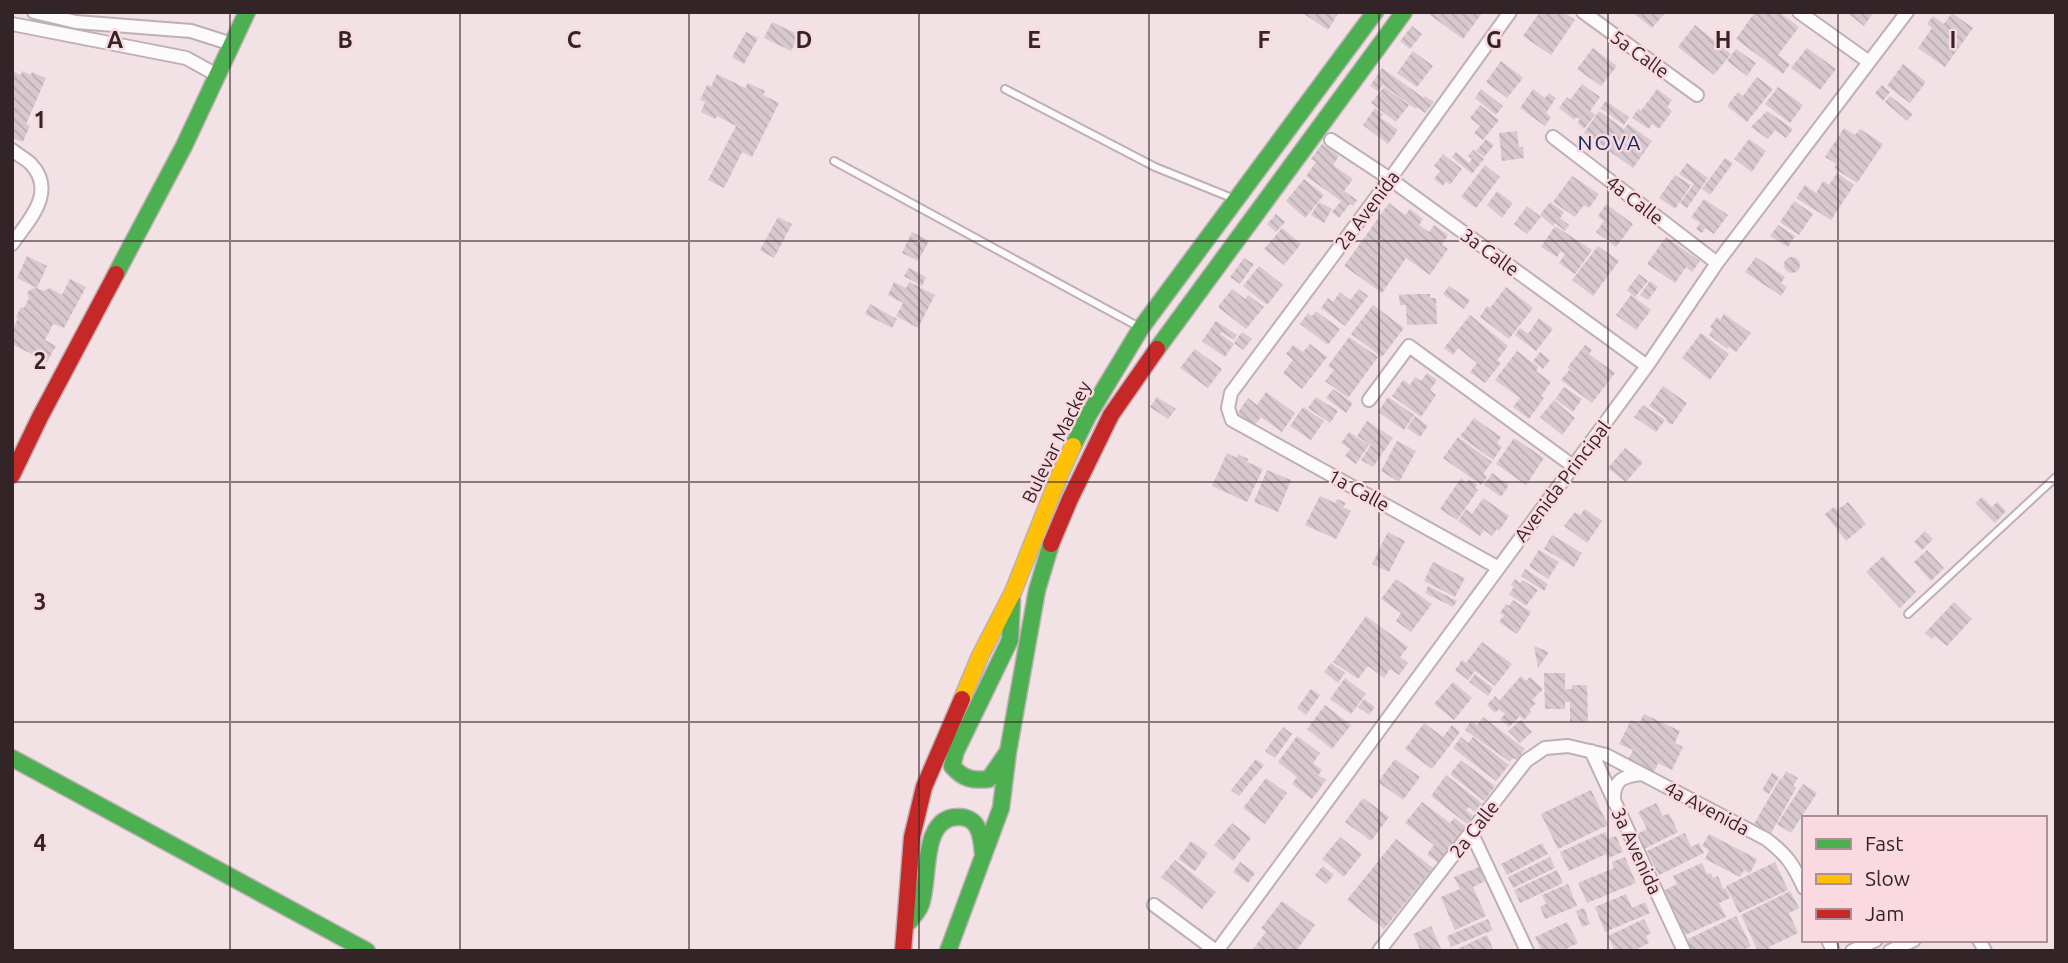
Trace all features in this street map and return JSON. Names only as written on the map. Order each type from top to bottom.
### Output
[{"type":"main road","points":[[12,475],[184,146],[247,12]]},
{"type":"main road","name":"Bulevar Mackey","points":[[903,951],[912,837],[925,787],[980,656],[1013,592],[1060,474],[1089,414],[1141,328],[1375,12]]},
{"type":"main road","name":"Bulevar Mackey","points":[[948,951],[1001,808],[1008,752],[1037,590],[1051,543],[1111,415],[1404,12]]},
{"type":"main road","points":[[1008,752],[989,779],[975,782],[964,779],[952,766],[956,751],[1010,640],[1013,592]]},
{"type":"main road","points":[[12,758],[367,951]]},
{"type":"main road","points":[[906,925],[921,904],[930,841],[940,824],[952,817],[965,817],[977,826],[983,855]]},
{"type":"street","points":[[34,12],[76,22],[191,31],[232,44]]},
{"type":"street","name":"2a Avenida","points":[[1228,408],[1231,393],[1510,12]]},
{"type":"street","name":"5a Calle","points":[[1583,12],[1698,95]]},
{"type":"street","points":[[1799,12],[1868,62]]},
{"type":"street","name":"Avenida Principal","points":[[1154,905],[1217,951],[1647,366],[1717,263],[1907,12]]},
{"type":"street","points":[[12,24],[186,58],[217,75]]},
{"type":"street","name":"4a Calle","points":[[1553,137],[1717,263]]},
{"type":"street","name":"3a Calle","points":[[1331,140],[1390,179],[1647,366]]},
{"type":"street","points":[[12,150],[36,171],[41,180],[42,195],[38,207],[12,244]]},
{"type":"street","points":[[1369,400],[1409,345],[1573,466]]},
{"type":"street","name":"1a Calle","points":[[1228,408],[1232,421],[1497,567]]},
{"type":"street","name":"2a Calle","points":[[1379,951],[1527,761],[1545,748],[1568,746],[1591,751]]},
{"type":"street","name":"4a Avenida","points":[[1591,751],[1606,755],[1766,839],[1783,852],[1802,884]]},
{"type":"street","name":"3a Avenida","points":[[1591,751],[1684,951]]},
{"type":"street","points":[[1614,803],[1613,793],[1617,783],[1623,778],[1642,774]]},
{"type":"street","points":[[1471,832],[1527,951]]},
{"type":"street","points":[[1852,951],[1872,942]]},
{"type":"street","points":[[1890,951],[1910,942]]},
{"type":"lane","points":[[1005,89],[1155,166],[1237,200]]},
{"type":"lane","points":[[834,161],[1141,328]]},
{"type":"lane","points":[[1908,614],[2056,477]]},
{"type":"building","points":[[1301,12],[1339,12],[1328,30]]},
{"type":"building","points":[[1426,12],[1483,12],[1463,39]]},
{"type":"building","points":[[1540,12],[1563,12],[1575,20],[1551,55],[1523,36]]},
{"type":"building","points":[[1632,12],[1666,12],[1652,28]]},
{"type":"building","points":[[1755,12],[1779,12],[1799,27],[1778,55],[1790,64],[1783,74],[1736,39]]},
{"type":"building","points":[[1846,12],[1874,12],[1864,26]]},
{"type":"building","points":[[1952,13],[1973,28],[1945,67],[1918,48],[1932,28],[1927,24],[1933,16],[1944,24]]},
{"type":"building","points":[[772,22],[799,35],[791,51],[764,38]]},
{"type":"building","points":[[1695,25],[1731,54],[1714,75],[1678,47]]},
{"type":"building","points":[[1412,26],[1422,34],[1410,49],[1400,41]]},
{"type":"building","points":[[746,32],[758,38],[744,64],[732,57]]},
{"type":"building","points":[[1593,48],[1617,66],[1601,86],[1577,69]]},
{"type":"building","points":[[1807,48],[1836,69],[1820,90],[1791,68]]},
{"type":"building","points":[[1736,49],[1756,63],[1747,76],[1727,61]]},
{"type":"building","points":[[1413,51],[1433,66],[1417,87],[1397,73]]},
{"type":"building","points":[[1501,61],[1523,78],[1507,98],[1486,82]]},
{"type":"building","points":[[1903,64],[1926,82],[1910,103],[1887,86]]},
{"type":"building","points":[[1382,68],[1424,98],[1425,96],[1434,102],[1425,113],[1383,85],[1378,91],[1370,86]]},
{"type":"building","points":[[12,71],[21,75],[22,71],[31,75],[32,72],[46,78],[26,124],[30,126],[23,142],[12,138]]},
{"type":"building","points":[[717,74],[745,88],[748,83],[765,91],[763,95],[779,103],[752,157],[742,152],[724,188],[708,180],[736,126],[717,116],[715,119],[701,112],[705,102],[700,100],[707,85],[711,87]]},
{"type":"building","points":[[1757,77],[1773,89],[1747,122],[1727,106],[1738,92],[1743,96]]},
{"type":"building","points":[[1582,84],[1600,97],[1590,111],[1595,115],[1584,129],[1577,123],[1580,119],[1576,117],[1574,120],[1559,108],[1567,97],[1570,100]]},
{"type":"building","points":[[1882,85],[1890,92],[1883,101],[1875,93]]},
{"type":"building","points":[[1384,87],[1409,105],[1396,122],[1371,103]]},
{"type":"building","points":[[1778,87],[1803,105],[1790,123],[1765,104]]},
{"type":"building","points":[[1481,89],[1503,106],[1496,115],[1475,98]]},
{"type":"building","points":[[1533,89],[1545,98],[1549,93],[1556,98],[1546,113],[1551,117],[1545,126],[1520,108]]},
{"type":"building","points":[[1657,89],[1672,100],[1667,107],[1672,111],[1659,129],[1652,124],[1649,129],[1632,118],[1638,109],[1641,111]]},
{"type":"building","points":[[1890,96],[1913,114],[1907,121],[1885,102]]},
{"type":"building","points":[[1606,101],[1629,117],[1624,125],[1600,108]]},
{"type":"building","points":[[1480,105],[1499,120],[1483,140],[1474,133],[1480,126],[1470,118]]},
{"type":"building","points":[[1375,108],[1383,114],[1381,118],[1398,130],[1388,144],[1363,125]]},
{"type":"building","points":[[1599,111],[1624,129],[1628,124],[1652,141],[1633,168],[1584,133]]},
{"type":"building","points":[[1767,111],[1793,129],[1786,138],[1775,130],[1768,139],[1751,127]]},
{"type":"building","points":[[1844,128],[1855,135],[1860,129],[1883,144],[1857,183],[1834,168],[1837,164],[1825,157]]},
{"type":"building","points":[[1517,131],[1524,158],[1502,161],[1499,133]]},
{"type":"building","points":[[1486,139],[1494,145],[1484,157],[1476,151]]},
{"type":"building","points":[[1749,139],[1766,151],[1752,172],[1734,159]]},
{"type":"building","points":[[1322,144],[1339,156],[1333,165],[1353,179],[1344,191],[1357,200],[1353,206],[1350,204],[1339,218],[1332,212],[1341,201],[1306,176],[1316,162],[1311,159]]},
{"type":"building","points":[[1473,150],[1484,159],[1472,174],[1452,157],[1456,152],[1469,163],[1472,159],[1468,156]]},
{"type":"building","points":[[1443,154],[1462,169],[1450,185],[1446,181],[1443,186],[1434,179],[1440,171],[1434,166]]},
{"type":"building","points":[[1725,158],[1733,163],[1710,195],[1702,189]]},
{"type":"building","points":[[1687,163],[1708,178],[1687,208],[1680,203],[1694,184],[1679,174]]},
{"type":"building","points":[[1485,165],[1500,177],[1476,208],[1461,197]]},
{"type":"building","points":[[1837,173],[1854,185],[1831,220],[1796,198],[1805,185],[1816,193],[1823,181],[1829,185]]},
{"type":"building","points":[[1675,175],[1691,185],[1675,209],[1659,198]]},
{"type":"building","points":[[1572,176],[1599,194],[1589,208],[1584,205],[1575,217],[1553,202]]},
{"type":"building","points":[[1304,179],[1324,195],[1305,218],[1286,201]]},
{"type":"building","points":[[1497,191],[1513,203],[1502,218],[1487,205]]},
{"type":"building","points":[[1704,199],[1728,215],[1714,234],[1705,228],[1702,233],[1696,229],[1700,223],[1691,217]]},
{"type":"building","points":[[1794,201],[1813,214],[1799,235],[1780,222]]},
{"type":"building","points":[[1319,202],[1332,209],[1324,223],[1311,215]]},
{"type":"building","points":[[1550,202],[1564,212],[1560,218],[1569,225],[1565,231],[1555,223],[1553,226],[1540,215]]},
{"type":"building","points":[[1389,203],[1405,215],[1410,209],[1423,219],[1419,225],[1429,232],[1434,225],[1448,235],[1442,245],[1448,249],[1430,275],[1406,258],[1382,293],[1344,266]]},
{"type":"building","points":[[1606,204],[1633,224],[1616,247],[1596,232],[1604,221],[1598,216]]},
{"type":"building","points":[[1527,206],[1541,217],[1527,234],[1514,224]]},
{"type":"building","points":[[1276,214],[1285,222],[1276,232],[1267,224]]},
{"type":"building","points":[[778,217],[792,224],[774,258],[760,250]]},
{"type":"building","points":[[1778,225],[1795,236],[1788,247],[1770,236]]},
{"type":"building","points":[[1555,226],[1592,250],[1575,274],[1559,263],[1565,254],[1561,251],[1557,257],[1541,247]]},
{"type":"building","points":[[1282,228],[1301,244],[1284,265],[1264,249]]},
{"type":"building","points":[[912,232],[929,241],[918,261],[902,253]]},
{"type":"building","points":[[1666,237],[1700,261],[1692,272],[1686,267],[1675,283],[1647,264]]},
{"type":"building","points":[[1598,246],[1619,261],[1593,296],[1572,280]]},
{"type":"building","points":[[27,256],[47,266],[37,288],[17,278]]},
{"type":"building","points":[[1756,257],[1785,277],[1781,283],[1787,287],[1781,296],[1745,272]]},
{"type":"building","points":[[1792,257],[1800,265],[1792,273],[1784,265]]},
{"type":"building","points":[[1244,258],[1254,264],[1240,284],[1230,277]]},
{"type":"building","points":[[1259,266],[1283,285],[1267,305],[1243,286]]},
{"type":"building","points":[[909,268],[926,277],[922,286],[904,276]]},
{"type":"building","points":[[1639,274],[1648,281],[1635,297],[1627,290]]},
{"type":"building","points":[[70,279],[86,287],[64,328],[53,324],[45,340],[56,346],[47,362],[12,344],[12,325],[14,326],[21,307],[24,308],[29,298],[27,293],[31,289],[44,291],[50,288],[62,295]]},
{"type":"building","points":[[1650,281],[1658,287],[1648,300],[1640,295]]},
{"type":"building","points":[[894,282],[906,288],[909,282],[935,295],[918,328],[896,316],[903,303],[888,295]]},
{"type":"building","points":[[1449,286],[1470,300],[1464,309],[1443,294]]},
{"type":"building","points":[[1506,287],[1533,308],[1509,339],[1480,317]]},
{"type":"building","points":[[1232,289],[1245,299],[1248,295],[1264,307],[1246,329],[1218,307]]},
{"type":"building","points":[[1359,289],[1368,296],[1345,326],[1321,308],[1328,298],[1333,302],[1340,292],[1350,300]]},
{"type":"building","points":[[1430,294],[1430,298],[1436,298],[1437,324],[1407,325],[1406,305],[1400,305],[1399,295]]},
{"type":"building","points":[[1631,295],[1651,310],[1636,330],[1616,315]]},
{"type":"building","points":[[870,304],[897,319],[892,328],[865,314]]},
{"type":"building","points":[[1373,305],[1404,328],[1382,357],[1351,334]]},
{"type":"building","points":[[1316,311],[1340,329],[1328,345],[1300,324],[1308,313],[1312,316]]},
{"type":"building","points":[[1724,314],[1751,333],[1736,352],[1729,347],[1727,349],[1709,335],[1713,329],[1710,327],[1717,317],[1720,320]]},
{"type":"building","points":[[1470,315],[1508,346],[1497,360],[1501,363],[1485,383],[1470,372],[1477,363],[1458,348],[1453,355],[1444,348]]},
{"type":"building","points":[[1539,318],[1553,329],[1536,351],[1515,335],[1520,328],[1528,334]]},
{"type":"building","points":[[1216,321],[1237,335],[1234,340],[1222,332],[1220,334],[1234,344],[1225,357],[1202,341]]},
{"type":"building","points":[[1242,332],[1252,339],[1243,350],[1234,343]]},
{"type":"building","points":[[1701,333],[1729,354],[1710,380],[1682,358]]},
{"type":"building","points":[[1349,337],[1378,357],[1348,398],[1325,381],[1334,370],[1328,366]]},
{"type":"building","points":[[1310,344],[1327,357],[1302,389],[1283,373],[1293,360],[1286,354],[1293,345],[1303,352]]},
{"type":"building","points":[[1585,345],[1592,350],[1589,354],[1615,373],[1592,403],[1561,380]]},
{"type":"building","points":[[1195,349],[1222,369],[1208,388],[1180,368]]},
{"type":"building","points":[[1517,351],[1538,367],[1536,371],[1551,382],[1541,396],[1544,398],[1529,419],[1513,407],[1520,398],[1495,380]]},
{"type":"building","points":[[1540,352],[1550,360],[1543,369],[1533,361]]},
{"type":"building","points":[[1427,373],[1437,380],[1430,390],[1436,395],[1421,417],[1392,396],[1403,380],[1410,385],[1415,377],[1421,381]]},
{"type":"building","points":[[1663,386],[1687,403],[1672,425],[1649,406]]},
{"type":"building","points":[[1564,387],[1582,399],[1573,412],[1555,399]]},
{"type":"building","points":[[1333,389],[1353,403],[1346,413],[1326,398]]},
{"type":"building","points":[[1266,392],[1295,413],[1282,432],[1261,417],[1254,426],[1237,414],[1248,398],[1257,405]]},
{"type":"building","points":[[1157,397],[1176,409],[1168,419],[1150,407]]},
{"type":"building","points":[[1316,397],[1338,411],[1330,423],[1308,408]]},
{"type":"building","points":[[1388,397],[1414,415],[1404,430],[1378,412]]},
{"type":"building","points":[[1554,400],[1575,418],[1562,435],[1540,417]]},
{"type":"building","points":[[1643,405],[1665,420],[1656,432],[1634,417]]},
{"type":"building","points":[[1303,407],[1324,421],[1311,440],[1290,426]]},
{"type":"building","points":[[1415,416],[1428,426],[1420,437],[1407,428]]},
{"type":"building","points":[[1474,418],[1501,437],[1497,443],[1502,447],[1493,460],[1460,436]]},
{"type":"building","points":[[1367,421],[1393,438],[1373,467],[1361,460],[1371,445],[1357,436]]},
{"type":"building","points":[[1349,432],[1369,445],[1356,464],[1345,456],[1350,449],[1341,443]]},
{"type":"building","points":[[1458,437],[1492,462],[1483,474],[1487,477],[1481,485],[1443,458]]},
{"type":"building","points":[[1514,438],[1544,458],[1526,485],[1496,464]]},
{"type":"building","points":[[1397,441],[1416,451],[1399,482],[1381,471]]},
{"type":"building","points":[[1625,448],[1643,462],[1626,482],[1608,468]]},
{"type":"building","points":[[1227,453],[1237,458],[1238,454],[1248,459],[1247,462],[1263,469],[1247,502],[1212,486]]},
{"type":"building","points":[[1267,470],[1291,480],[1278,512],[1254,502]]},
{"type":"building","points":[[1492,473],[1509,485],[1501,497],[1484,485]]},
{"type":"building","points":[[1461,478],[1467,483],[1469,479],[1477,485],[1475,488],[1478,490],[1457,520],[1440,509]]},
{"type":"building","points":[[1320,496],[1335,503],[1337,499],[1346,503],[1343,507],[1351,511],[1336,539],[1305,525]]},
{"type":"building","points":[[1982,497],[1992,507],[1997,502],[2006,511],[1995,523],[1975,503]]},
{"type":"building","points":[[1483,498],[1509,516],[1492,536],[1484,530],[1480,536],[1458,521],[1466,509],[1472,514]]},
{"type":"building","points":[[1848,502],[1866,524],[1846,541],[1825,514]]},
{"type":"building","points":[[1585,509],[1602,521],[1587,543],[1564,526],[1575,512],[1580,515]]},
{"type":"building","points":[[1925,531],[1933,539],[1922,550],[1914,542]]},
{"type":"building","points":[[1388,532],[1405,541],[1389,572],[1372,564]]},
{"type":"building","points":[[1552,535],[1582,553],[1574,567],[1544,549]]},
{"type":"building","points":[[1539,550],[1559,562],[1548,579],[1529,566]]},
{"type":"building","points":[[1927,550],[1944,568],[1931,581],[1914,562]]},
{"type":"building","points":[[1883,556],[1916,592],[1900,608],[1866,572]]},
{"type":"building","points":[[1433,562],[1465,578],[1455,597],[1424,581]]},
{"type":"building","points":[[1525,569],[1548,584],[1544,591],[1521,576]]},
{"type":"building","points":[[1396,579],[1432,604],[1411,632],[1396,621],[1401,613],[1381,599]]},
{"type":"building","points":[[1515,579],[1520,583],[1523,580],[1538,590],[1526,606],[1509,594]]},
{"type":"building","points":[[1428,586],[1457,601],[1453,607],[1425,593]]},
{"type":"building","points":[[1513,600],[1531,612],[1517,634],[1499,622],[1504,615],[1500,613],[1506,604],[1509,606]]},
{"type":"building","points":[[1954,602],[1972,619],[1947,646],[1935,636],[1932,639],[1925,633]]},
{"type":"building","points":[[1366,616],[1408,647],[1400,657],[1408,663],[1399,675],[1390,669],[1384,678],[1368,666],[1358,679],[1333,662]]},
{"type":"building","points":[[1482,642],[1512,664],[1495,686],[1475,671],[1468,680],[1455,670],[1462,660],[1466,663]]},
{"type":"building","points":[[1534,646],[1549,652],[1538,668]]},
{"type":"building","points":[[1331,663],[1345,673],[1338,683],[1324,672]]},
{"type":"building","points":[[1544,673],[1565,673],[1565,689],[1572,689],[1572,685],[1587,685],[1588,722],[1570,722],[1570,702],[1565,702],[1565,709],[1545,709]]},
{"type":"building","points":[[1475,674],[1493,688],[1488,696],[1469,682]]},
{"type":"building","points":[[1521,676],[1526,681],[1530,677],[1543,689],[1532,700],[1536,703],[1524,720],[1520,716],[1509,727],[1500,719],[1505,714],[1499,709],[1495,713],[1487,705],[1495,696],[1499,701]]},
{"type":"building","points":[[1345,678],[1366,694],[1351,714],[1330,699]]},
{"type":"building","points":[[1453,682],[1472,698],[1454,720],[1434,704]]},
{"type":"building","points":[[1311,689],[1320,695],[1306,715],[1297,708]]},
{"type":"building","points":[[1364,699],[1375,707],[1369,715],[1358,707]]},
{"type":"building","points":[[1325,705],[1351,725],[1332,749],[1307,729]]},
{"type":"building","points":[[1644,714],[1680,731],[1675,743],[1683,747],[1672,770],[1658,763],[1654,772],[1628,760],[1633,750],[1619,744],[1631,720],[1639,724]]},
{"type":"building","points":[[1483,717],[1525,749],[1517,760],[1513,758],[1510,762],[1465,730],[1471,721],[1477,725]]},
{"type":"building","points":[[1521,720],[1532,732],[1520,743],[1508,731]]},
{"type":"building","points":[[1424,723],[1443,737],[1452,725],[1460,732],[1432,769],[1405,749]]},
{"type":"building","points":[[1283,727],[1292,734],[1275,758],[1265,751]]},
{"type":"building","points":[[1297,736],[1320,753],[1313,763],[1322,770],[1318,775],[1326,780],[1312,799],[1292,784],[1297,777],[1278,762]]},
{"type":"building","points":[[1461,737],[1468,743],[1473,737],[1509,765],[1496,781],[1453,748]]},
{"type":"building","points":[[1256,759],[1264,765],[1239,796],[1231,790]]},
{"type":"building","points":[[1395,759],[1420,777],[1403,800],[1378,782]]},
{"type":"building","points":[[1461,760],[1495,786],[1484,801],[1450,774]]},
{"type":"building","points":[[1786,771],[1798,778],[1793,786],[1796,788],[1771,833],[1754,824]]},
{"type":"building","points":[[1772,773],[1779,777],[1769,794],[1762,790]]},
{"type":"building","points":[[1446,775],[1483,804],[1476,813],[1469,807],[1466,810],[1473,816],[1467,824],[1431,796]]},
{"type":"building","points":[[1266,778],[1287,793],[1265,824],[1243,808]]},
{"type":"building","points":[[1803,784],[1817,793],[1791,833],[1777,824]]},
{"type":"building","points":[[1591,790],[1608,825],[1558,849],[1541,814]]},
{"type":"building","points":[[1363,798],[1389,817],[1371,841],[1345,822]]},
{"type":"building","points":[[1422,802],[1450,823],[1454,818],[1468,828],[1440,864],[1427,854],[1434,845],[1405,823]]},
{"type":"building","points":[[1656,803],[1663,816],[1669,813],[1678,832],[1644,849],[1637,834],[1647,829],[1638,812]]},
{"type":"building","points":[[1232,823],[1251,838],[1233,861],[1214,845]]},
{"type":"building","points":[[1605,832],[1608,839],[1616,836],[1623,852],[1608,858],[1606,854],[1569,871],[1560,852]]},
{"type":"building","points":[[1685,833],[1691,847],[1699,843],[1704,853],[1659,875],[1647,851]]},
{"type":"building","points":[[1709,834],[1757,859],[1750,873],[1744,870],[1740,877],[1705,859],[1709,850],[1702,846]]},
{"type":"building","points":[[1340,837],[1362,854],[1344,877],[1322,859]]},
{"type":"building","points":[[1396,839],[1433,868],[1384,929],[1347,900]]},
{"type":"building","points":[[1191,841],[1208,853],[1195,871],[1178,859]]},
{"type":"building","points":[[1542,843],[1548,854],[1507,875],[1501,864]]},
{"type":"building","points":[[1550,857],[1555,868],[1513,888],[1508,877]]},
{"type":"building","points":[[1625,857],[1636,883],[1587,903],[1578,883],[1614,868],[1612,862]]},
{"type":"building","points":[[1175,860],[1216,892],[1202,909],[1161,877]]},
{"type":"building","points":[[1240,862],[1255,873],[1248,883],[1233,872]]},
{"type":"building","points":[[1775,862],[1788,890],[1739,913],[1726,886]]},
{"type":"building","points":[[1702,863],[1707,874],[1711,873],[1713,878],[1718,876],[1723,889],[1726,888],[1730,898],[1719,903],[1726,917],[1683,936],[1663,891],[1677,884],[1673,876]]},
{"type":"building","points":[[1323,866],[1334,875],[1326,884],[1315,875]]},
{"type":"building","points":[[1479,867],[1485,881],[1473,887],[1486,916],[1455,930],[1441,897],[1460,889],[1454,877]]},
{"type":"building","points":[[1557,870],[1563,883],[1520,903],[1514,890]]},
{"type":"building","points":[[1568,884],[1577,906],[1545,919],[1540,907],[1546,904],[1542,895]]},
{"type":"building","points":[[1790,891],[1799,908],[1789,913],[1798,933],[1769,947],[1769,951],[1758,951],[1741,915]]},
{"type":"building","points":[[1626,894],[1632,908],[1645,902],[1650,913],[1605,932],[1595,907]]},
{"type":"building","points":[[1282,901],[1315,925],[1296,951],[1256,951],[1253,949],[1266,932],[1261,928]]},
{"type":"building","points":[[1584,908],[1590,924],[1582,927],[1576,911]]},
{"type":"building","points":[[1736,916],[1751,946],[1741,951],[1692,951],[1686,940]]},
{"type":"building","points":[[1488,919],[1493,930],[1451,947],[1447,936]]},
{"type":"building","points":[[1644,919],[1651,933],[1646,936],[1649,943],[1633,951],[1615,951],[1608,936]]},
{"type":"building","points":[[1567,922],[1578,943],[1562,951],[1542,951],[1535,937]]},
{"type":"building","points":[[1431,926],[1442,951],[1421,951],[1413,934]]},
{"type":"building","points":[[1487,935],[1494,951],[1453,951]]},
{"type":"traffic: fast","points":[[116,274],[184,146],[247,12]]},
{"type":"traffic: fast","points":[[1073,446],[1089,414],[1141,328],[1375,12]]},
{"type":"traffic: fast","points":[[1157,349],[1404,12]]},
{"type":"traffic: fast","points":[[948,951],[1001,808],[1008,752],[1037,590],[1051,544]]},
{"type":"traffic: fast","points":[[1007,753],[989,779],[969,778],[952,766],[956,751],[1010,640],[1012,600]]},
{"type":"traffic: fast","points":[[12,758],[367,951]]},
{"type":"traffic: fast","points":[[909,922],[921,904],[929,851],[938,827],[947,819],[959,817],[970,820],[980,833],[983,854]]},
{"type":"traffic: slow","points":[[962,699],[980,656],[1013,592],[1073,446]]},
{"type":"traffic: jam","points":[[12,475],[116,274]]},
{"type":"traffic: jam","points":[[1051,544],[1111,415],[1157,349]]},
{"type":"traffic: jam","points":[[903,951],[912,837],[924,787],[962,699]]},
{"type":"district","name":"NOVA","points":[[1610,142]]}]
